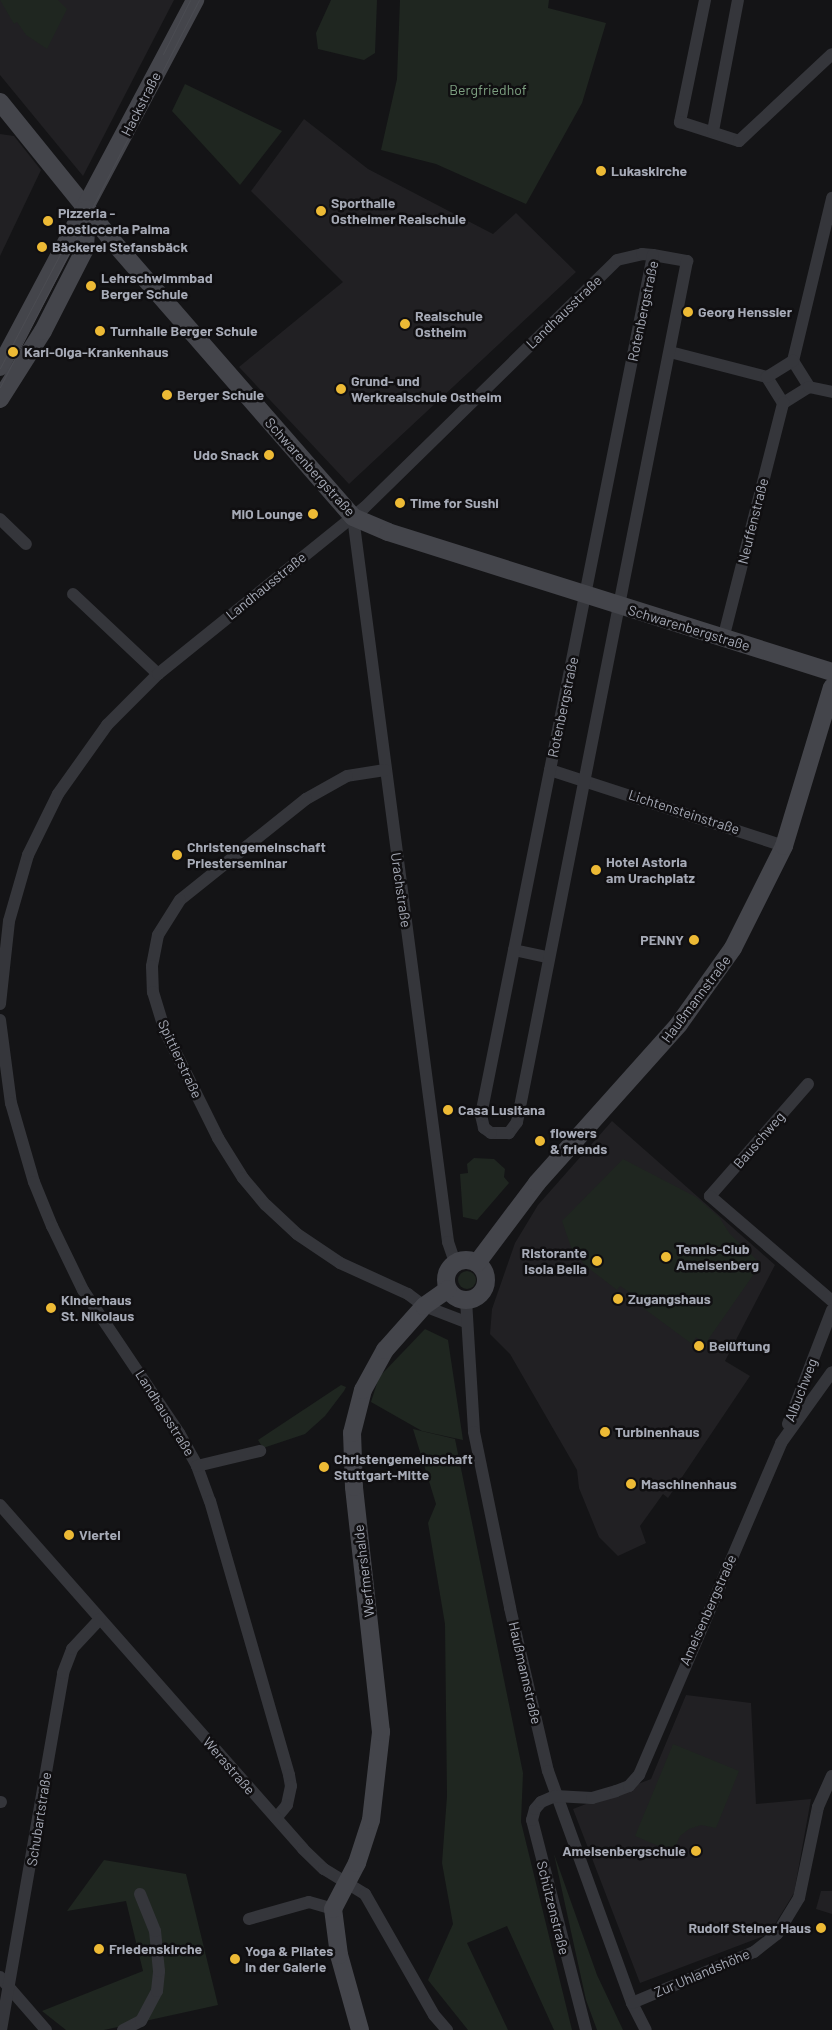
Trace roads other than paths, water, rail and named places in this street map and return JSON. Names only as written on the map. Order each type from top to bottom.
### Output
[{"type":"street","name":"Hackstraße","points":[[0,367],[70,232],[87,208],[195,0]]},
{"type":"street","points":[[705,0],[680,122],[739,141],[832,54]]},
{"type":"street","points":[[712,131],[738,0]]},
{"type":"street","name":"Schwarenbergstraße","points":[[0,102],[87,208],[352,517],[388,532],[586,596],[832,672]]},
{"type":"street","points":[[767,377],[793,361],[832,198]]},
{"type":"street","name":"Hackstraße","points":[[0,399],[43,331],[84,249],[87,208]]},
{"type":"street","name":"Landhausstraße","points":[[0,1004],[9,920],[20,877],[39,828],[91,745],[158,674],[352,517],[617,260],[630,254],[653,255]]},
{"type":"street","name":"Rotenbergstraße","points":[[653,255],[687,262],[670,352],[548,956],[517,1122],[509,1133],[495,1134],[484,1128],[481,1115],[653,255]]},
{"type":"street","points":[[670,352],[767,377],[783,403],[809,387],[832,392]]},
{"type":"street","points":[[793,361],[809,387]]},
{"type":"street","name":"Neuffenstraße","points":[[723,639],[783,403]]},
{"type":"street","name":"Urachstraße","points":[[352,517],[448,1242],[455,1262]]},
{"type":"street","points":[[0,520],[26,544]]},
{"type":"street","points":[[73,594],[158,674]]},
{"type":"street","name":"Haußmannstraße","points":[[477,1263],[536,1183],[696,1003],[753,913],[784,846],[832,687]]},
{"type":"street","name":"Spittlerstraße","points":[[385,770],[347,776],[306,798],[193,888],[162,925],[155,946],[152,978],[164,1029],[218,1138],[253,1191],[285,1223],[324,1254],[356,1272],[408,1294],[424,1306],[466,1322]]},
{"type":"street","name":"Rotenbergstraße","points":[[550,770],[583,780]]},
{"type":"street","name":"Lichtensteinstraße","points":[[583,780],[784,846]]},
{"type":"street","points":[[514,950],[548,956]]},
{"type":"street","name":"Landhausstraße","points":[[0,1020],[11,1103],[34,1182],[52,1226],[83,1290],[162,1405],[197,1466],[223,1540],[289,1775],[291,1786],[287,1805],[276,1818]]},
{"type":"street","name":"Bauschweg","points":[[808,1084],[710,1196],[832,1301]]},
{"type":"street","points":[[470,1260],[477,1263],[486,1275],[484,1289],[473,1299],[466,1300],[455,1297],[448,1289],[446,1274],[455,1262],[470,1260]]},
{"type":"street","name":"Werfmershalde","points":[[347,1882],[364,1846],[370,1820],[380,1732],[354,1487],[352,1433],[363,1390],[373,1369],[424,1306],[448,1289]]},
{"type":"street","name":"Haußmannstraße","points":[[466,1300],[474,1432],[510,1608],[555,1796],[632,2003],[646,2030]]},
{"type":"street","name":"Albuchweg","points":[[781,1442],[832,1310]]},
{"type":"street","name":"Ameisenbergstraße","points":[[555,1796],[592,1798],[629,1786],[639,1775],[781,1442],[832,1372]]},
{"type":"street","points":[[197,1466],[260,1452]]},
{"type":"street","name":"Werastraße","points":[[0,1505],[276,1818],[324,1869],[364,1894],[434,2015],[447,2030]]},
{"type":"street","name":"Schubartstraße","points":[[1,2030],[5,1990],[63,1673],[72,1650],[100,1619]]},
{"type":"street","name":"Zur Uhlandshöhe","points":[[632,2003],[754,1952],[777,1934],[799,1898],[818,1807],[832,1776]]},
{"type":"street","name":"Schützenstraße","points":[[555,1796],[541,1802],[532,1820],[586,2030]]},
{"type":"street","points":[[347,1882],[333,1909],[339,1955],[360,2030]]},
{"type":"street","points":[[123,2030],[141,2021],[157,1991],[159,1971],[155,1931],[140,1894]]},
{"type":"street","points":[[249,1919],[309,1902],[333,1909]]},
{"type":"street","points":[[0,1977],[5,1990],[46,2030]]},
{"type":"tram line","points":[[163,54],[190,0]]},
{"type":"tram line","points":[[0,387],[199,0]]},
{"type":"tram line","points":[[0,368],[67,241]]},
{"type":"place","name":"Lukaskirche","points":[[601,171]]},
{"type":"place","name":"Sporthalle Ostheimer Realschule","points":[[321,211]]},
{"type":"place","name":"Pizzeria - Rosticceria Palma","points":[[48,221]]},
{"type":"place","name":"Bäckerei Stefansbäck","points":[[42,247]]},
{"type":"place","name":"Lehrschwimmbad Berger Schule","points":[[91,286]]},
{"type":"place","name":"Georg Henssler","points":[[688,312]]},
{"type":"place","name":"Realschule Ostheim","points":[[405,324]]},
{"type":"place","name":"Turnhalle Berger Schule","points":[[100,331]]},
{"type":"place","name":"Karl-Olga-Krankenhaus","points":[[13,352]]},
{"type":"place","name":"Grund- und Werkrealschule Ostheim","points":[[341,389]]},
{"type":"place","name":"Berger Schule","points":[[167,395]]},
{"type":"place","name":"Udo Snack","points":[[269,455]]},
{"type":"place","name":"Time for Sushi","points":[[400,503]]},
{"type":"place","name":"MiO Lounge","points":[[313,514]]},
{"type":"place","name":"Christengemeinschaft Priesterseminar","points":[[177,855]]},
{"type":"place","name":"Hotel Astoria am Urachplatz","points":[[596,870]]},
{"type":"place","name":"PENNY","points":[[694,940]]},
{"type":"place","name":"Casa Lusitana","points":[[448,1110]]},
{"type":"place","name":"flowers & friends","points":[[540,1141]]},
{"type":"place","name":"Tennis-Club Ameisenberg","points":[[666,1257]]},
{"type":"place","name":"Ristorante Isola Bella","points":[[597,1261]]},
{"type":"place","name":"Zugangshaus","points":[[618,1299]]},
{"type":"place","name":"Kinderhaus St. Nikolaus","points":[[51,1308]]},
{"type":"place","name":"Belüftung","points":[[699,1346]]},
{"type":"place","name":"Turbinenhaus","points":[[605,1432]]},
{"type":"place","name":"Christengemeinschaft Stuttgart-Mitte","points":[[324,1467]]},
{"type":"place","name":"Maschinenhaus","points":[[631,1484]]},
{"type":"place","name":"Viertel","points":[[69,1535]]},
{"type":"place","name":"Ameisenbergschule","points":[[696,1851]]},
{"type":"place","name":"Rudolf Steiner Haus","points":[[821,1928]]},
{"type":"place","name":"Friedenskirche","points":[[99,1949]]},
{"type":"place","name":"Yoga & Pilates in der Galerie","points":[[235,1959]]},
{"type":"park label","name":"Bergfriedhof","points":[[488,90]]}]
